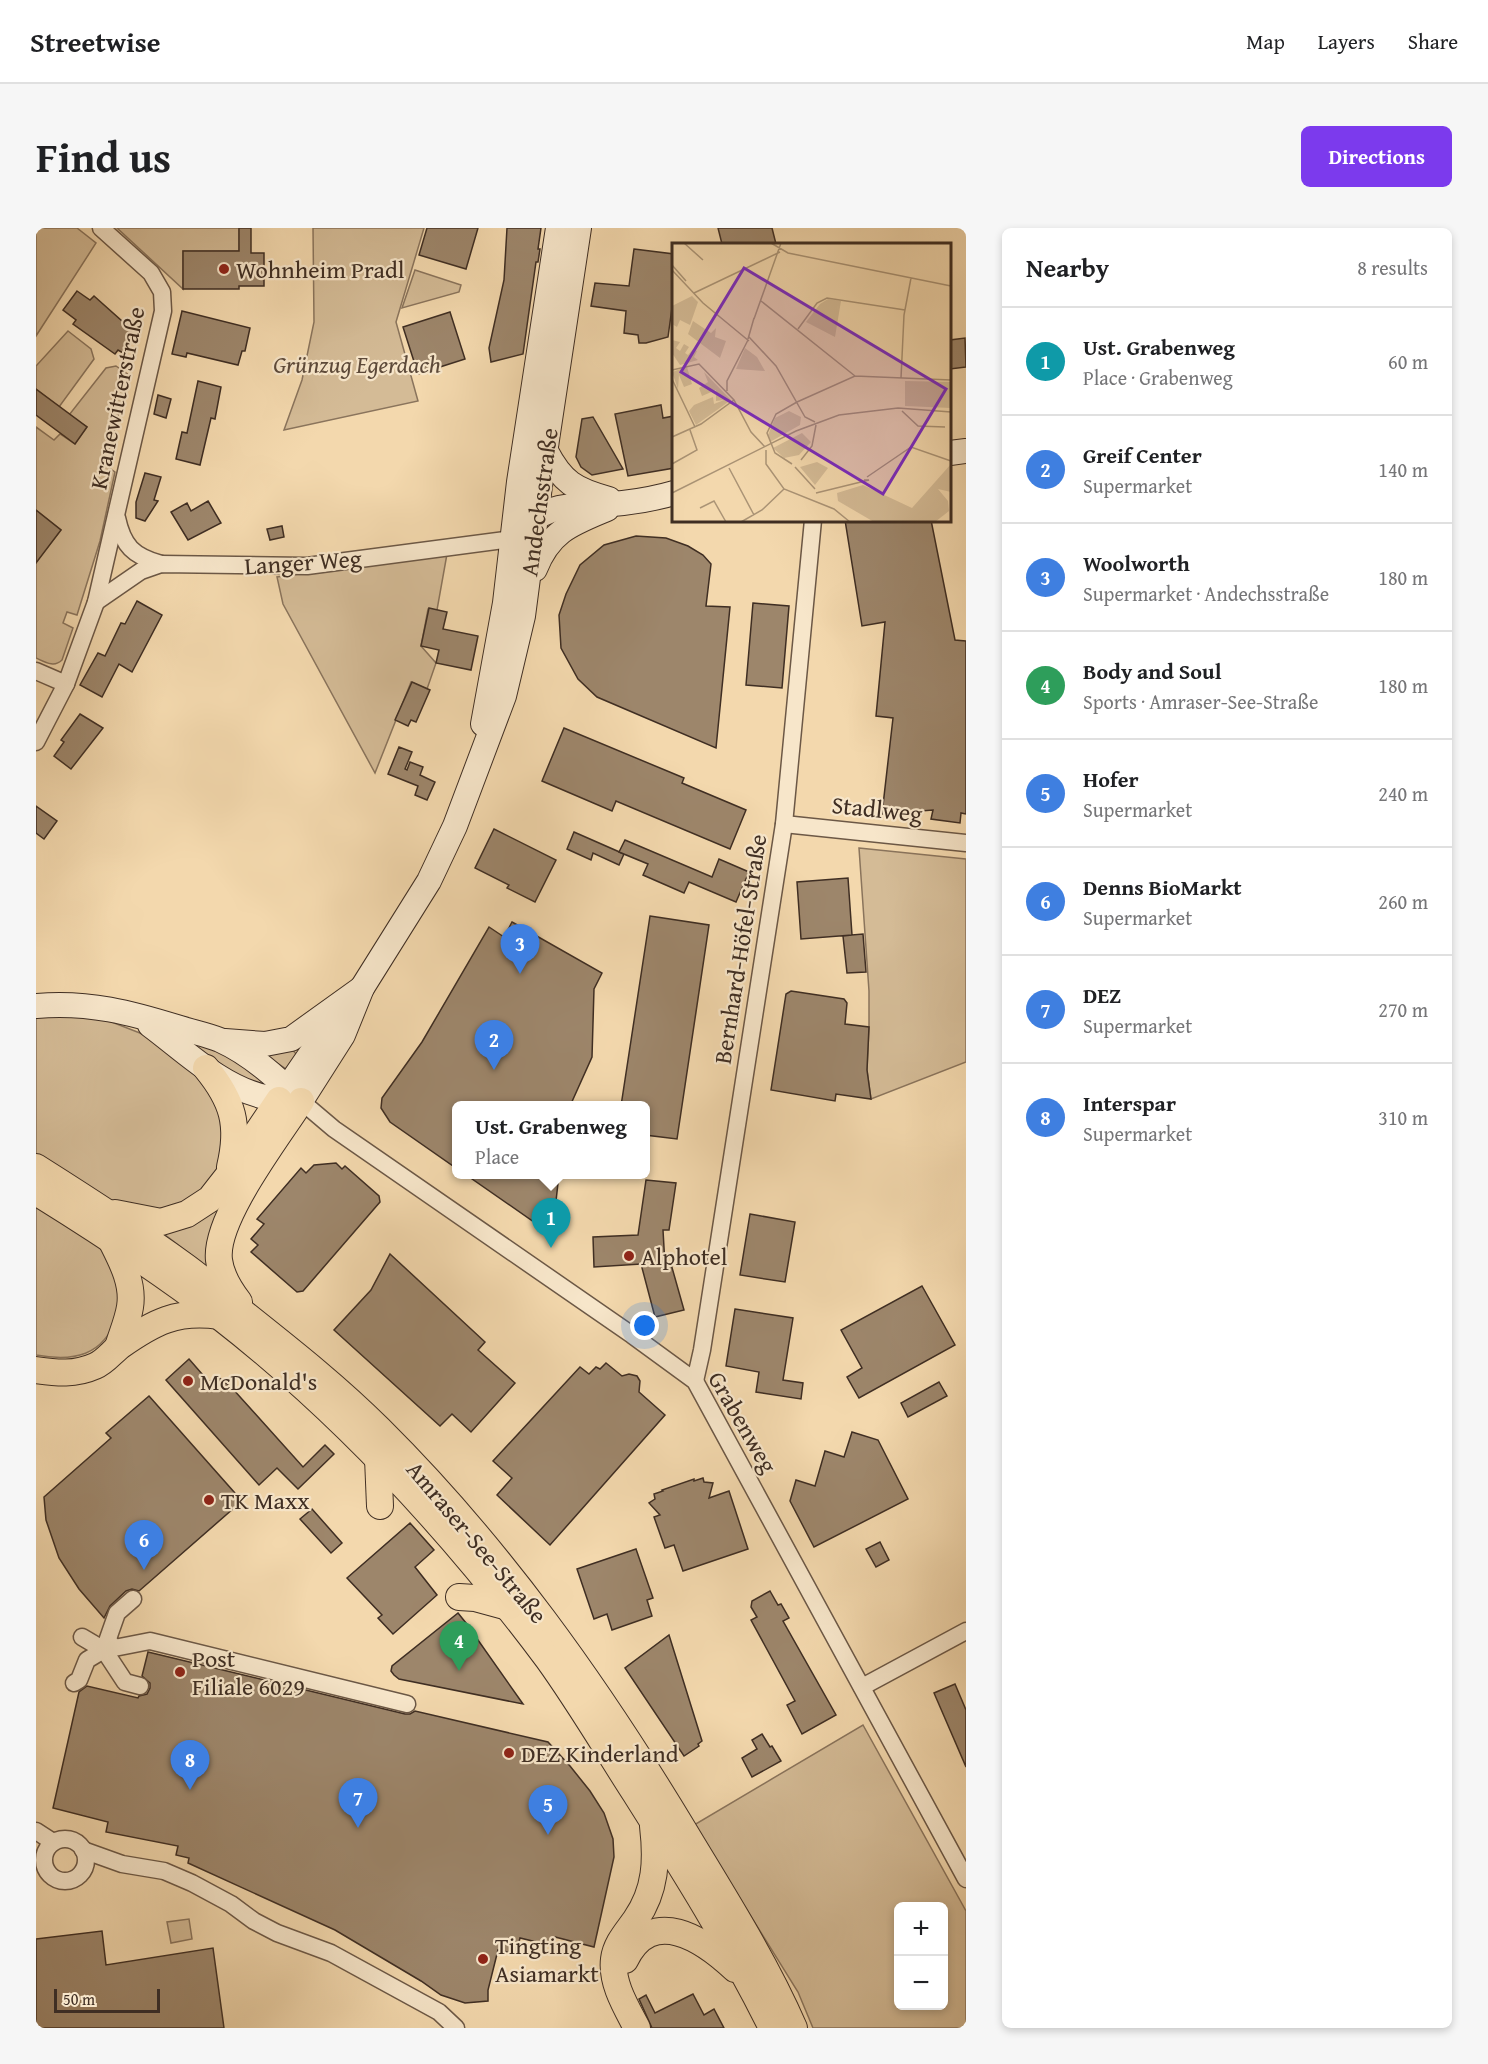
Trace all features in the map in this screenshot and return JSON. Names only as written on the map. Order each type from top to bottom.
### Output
[{"type":"main road","name":"Andechsstraße","points":[[525,531],[519,482],[558,228]]},
{"type":"main road","name":"Andechsstraße","points":[[291,1090],[343,1035],[362,988],[429,881],[455,826],[504,696],[523,616],[518,583],[525,531],[546,451],[579,228]]},
{"type":"main road","points":[[546,451],[554,466],[571,485],[585,493],[623,503]]},
{"type":"main road","points":[[951,453],[966,451]]},
{"type":"main road","name":"Langer Weg","points":[[525,531],[558,507],[623,503],[672,494]]},
{"type":"main road","name":"Langer Weg","points":[[518,583],[549,542],[563,529],[623,503]]},
{"type":"main road","name":"Langer Weg","points":[[525,531],[563,529]]},
{"type":"main road","name":"Andechsstraße","points":[[291,1090],[331,1022],[362,988]]},
{"type":"main road","points":[[36,1006],[63,1004],[136,1015],[220,1040],[265,1044],[291,1039],[362,988]]},
{"type":"main road","points":[[136,1015],[206,1068],[248,1092],[291,1090]]},
{"type":"main road","points":[[220,1040],[266,1069],[291,1090]]},
{"type":"main road","points":[[206,1068],[230,1106],[235,1125],[235,1146],[228,1176]]},
{"type":"main road","points":[[106,1211],[161,1222],[187,1215],[210,1199],[291,1090]]},
{"type":"main road","points":[[251,1319],[224,1280],[219,1259],[221,1234],[291,1090]]},
{"type":"main road","name":"Amraser-See-Straße","points":[[36,1167],[106,1211],[184,1265],[300,1356],[398,1448],[468,1525],[543,1618],[655,1782],[732,1911],[795,2028]]},
{"type":"main road","name":"Amraser-See-Straße","points":[[36,1192],[110,1238],[219,1316],[323,1405],[378,1458],[453,1542],[508,1607],[550,1662],[652,1820],[748,1982],[772,2028]]},
{"type":"main road","points":[[110,1238],[125,1270],[130,1290],[130,1308],[118,1347]]},
{"type":"main road","points":[[36,1370],[72,1373],[96,1366],[118,1347],[150,1326],[169,1318],[201,1314],[219,1316]]},
{"type":"main road","points":[[378,1458],[380,1506]]},
{"type":"main road","points":[[459,1597],[475,1598],[508,1607]]},
{"type":"main road","points":[[637,2028],[620,1995],[614,1960],[619,1945],[652,1889],[655,1873],[655,1846],[652,1820]]},
{"type":"main road","points":[[616,1976],[636,1942],[643,1936],[668,1931],[681,1933],[706,1945],[748,1982]]},
{"type":"street","name":"Kranewitterstraße","points":[[36,742],[66,684],[96,602],[163,311],[162,292],[151,273],[101,228]]},
{"type":"street","points":[[116,515],[121,537],[135,553],[146,560],[160,564]]},
{"type":"street","name":"Bernhard-Höfel-Straße","points":[[695,1381],[702,1350],[784,824],[813,522]]},
{"type":"street","name":"Langer Weg","points":[[96,602],[141,571],[160,564],[307,566],[525,531]]},
{"type":"street","points":[[36,671],[66,684]]},
{"type":"street","name":"Stadlweg","points":[[784,824],[966,843]]},
{"type":"street","name":"Grabenweg","points":[[291,1090],[334,1129],[695,1381],[966,1879]]},
{"type":"street","points":[[104,1650],[117,1613],[133,1599]]},
{"type":"street","points":[[862,1687],[966,1631]]},
{"type":"street","points":[[74,1683],[79,1680],[87,1660],[130,1634]]},
{"type":"street","points":[[82,1637],[104,1650],[125,1682],[140,1686]]},
{"type":"street","points":[[104,1650],[150,1641],[407,1704]]},
{"type":"street","points":[[36,1832],[53,1842]]},
{"type":"street","points":[[122,1864],[80,1875],[68,1881],[54,1879],[45,1868],[40,1852],[53,1842],[67,1839],[74,1841],[83,1850],[122,1864],[172,1874],[231,1904],[260,1912],[281,1923],[311,1945],[439,2012],[456,2028]]},
{"type":"street","points":[[80,1875],[86,1863],[83,1850]]},
{"type":"green space","points":[[36,228],[77,228],[96,243],[36,336]]},
{"type":"green space","points":[[117,228],[239,228],[239,251],[183,251],[183,289]]},
{"type":"green space","name":"Grünzug Egerdach","points":[[313,228],[424,228],[396,322],[418,401],[284,430],[302,380],[314,322]]},
{"type":"green space","points":[[415,270],[461,285],[459,292],[402,308]]},
{"type":"green space","points":[[68,331],[91,349],[94,359],[59,407],[36,389],[36,366]]},
{"type":"green space","points":[[116,366],[129,375],[105,465],[115,472],[100,541],[77,615],[67,612],[63,623],[73,628],[62,660],[56,664],[49,664],[36,658],[36,556],[39,558],[61,530],[36,510],[36,427],[54,440],[60,434],[75,444],[87,427],[69,415],[106,368]]},
{"type":"green space","points":[[447,554],[437,610],[428,609],[421,646],[436,663],[427,689],[411,682],[375,773],[283,604],[277,577]]},
{"type":"green space","points":[[859,848],[966,859],[966,1062],[871,1099],[867,1070],[869,991]]},
{"type":"green space","points":[[57,1014],[104,1019],[145,1035],[186,1063],[226,1115],[221,1174],[173,1212],[120,1207],[36,1155],[36,1017]]},
{"type":"green space","points":[[193,1040],[230,1057],[265,1080],[260,1088],[231,1072],[195,1046]]},
{"type":"green space","points":[[290,1047],[297,1055],[286,1069],[261,1053]]},
{"type":"green space","points":[[222,1200],[209,1266],[206,1266],[164,1234],[165,1231]]},
{"type":"green space","points":[[36,1204],[95,1240],[111,1256],[115,1265],[122,1296],[121,1307],[104,1340],[86,1353],[63,1358],[36,1355]]},
{"type":"green space","points":[[863,1725],[966,1911],[966,2028],[813,2028],[798,1992],[694,1825]]},
{"type":"green space","points":[[189,1919],[192,1939],[171,1943],[167,1922]]},
{"type":"building","name":"Wohnheim Pradl","points":[[239,228],[251,228],[251,253],[264,253],[264,286],[239,286],[239,289],[183,289],[183,251],[239,251]]},
{"type":"building","points":[[427,228],[478,228],[466,269],[419,255]]},
{"type":"building","points":[[507,228],[541,228],[538,249],[540,249],[538,262],[536,262],[523,354],[491,362],[489,348],[504,280]]},
{"type":"building","points":[[718,228],[772,228],[776,243],[722,243]]},
{"type":"building","points":[[634,249],[672,254],[672,308],[668,337],[639,343],[638,335],[624,333],[626,311],[591,306],[595,283],[629,286]]},
{"type":"building","points":[[77,291],[90,300],[94,296],[132,330],[128,338],[132,341],[123,353],[118,350],[115,354],[73,324],[76,320],[63,310]]},
{"type":"building","points":[[182,311],[250,328],[245,351],[242,351],[238,365],[187,353],[186,357],[172,354]]},
{"type":"building","points":[[450,312],[465,359],[418,374],[403,327]]},
{"type":"building","points":[[965,338],[966,367],[951,369],[951,340]]},
{"type":"building","points":[[198,381],[221,387],[215,419],[211,418],[200,465],[176,459],[182,432],[187,433]]},
{"type":"building","points":[[36,389],[87,427],[75,444],[36,415]]},
{"type":"building","points":[[158,395],[171,399],[166,418],[154,414]]},
{"type":"building","points":[[661,405],[663,418],[672,416],[672,468],[628,476],[615,414]]},
{"type":"building","points":[[593,417],[623,469],[592,475],[581,467],[576,457],[582,419]]},
{"type":"building","points":[[145,473],[161,477],[154,500],[158,501],[145,521],[136,518],[136,502]]},
{"type":"building","points":[[208,501],[221,523],[188,540],[171,512],[187,503],[191,511]]},
{"type":"building","points":[[36,510],[61,530],[36,563]]},
{"type":"building","points":[[845,522],[931,522],[955,640],[966,641],[966,814],[961,813],[960,823],[931,819],[933,810],[882,814],[893,718],[876,716],[885,622],[862,626]]},
{"type":"building","points":[[282,526],[284,537],[270,540],[267,529]]},
{"type":"building","points":[[636,536],[666,538],[688,546],[703,555],[711,564],[706,606],[730,607],[716,748],[597,697],[578,679],[561,648],[559,615],[580,565],[604,545]]},
{"type":"building","points":[[137,601],[162,615],[132,672],[119,664],[102,697],[80,685],[98,653],[105,656],[121,623],[125,624]]},
{"type":"building","points":[[753,603],[789,606],[782,688],[746,685]]},
{"type":"building","points":[[429,608],[447,612],[443,629],[478,636],[471,670],[436,663],[439,650],[421,646]]},
{"type":"building","points":[[412,682],[430,690],[416,722],[411,720],[408,726],[395,720]]},
{"type":"building","points":[[80,714],[103,728],[71,769],[54,756],[64,742],[61,740]]},
{"type":"building","points":[[564,728],[684,778],[682,783],[746,810],[730,849],[616,801],[612,811],[542,781]]},
{"type":"building","points":[[399,747],[412,752],[405,769],[407,770],[410,762],[423,767],[420,775],[435,782],[427,800],[415,795],[418,786],[388,774]]},
{"type":"building","points":[[36,806],[57,821],[44,839],[36,833]]},
{"type":"building","points":[[494,829],[556,860],[535,902],[507,888],[509,885],[475,868]]},
{"type":"building","points":[[574,832],[624,854],[619,865],[593,853],[591,860],[567,849]]},
{"type":"building","points":[[625,840],[712,877],[719,859],[749,872],[736,902],[689,882],[684,893],[643,875],[648,864],[619,852]]},
{"type":"building","points":[[848,878],[852,935],[801,939],[797,882]]},
{"type":"building","points":[[650,916],[709,925],[677,1139],[650,1136],[650,1101],[622,1101]]},
{"type":"building","points":[[512,922],[602,973],[594,989],[592,1057],[572,1101],[452,1101],[452,1165],[390,1122],[381,1108],[382,1098],[422,1042],[489,927],[504,937]]},
{"type":"building","points":[[863,934],[866,972],[847,973],[843,936]]},
{"type":"building","points":[[791,991],[844,999],[847,1003],[845,1024],[869,1027],[867,1070],[871,1099],[836,1094],[835,1101],[771,1090],[786,994]]},
{"type":"building","points":[[336,1163],[342,1169],[345,1166],[379,1196],[380,1202],[303,1291],[297,1292],[251,1252],[258,1245],[251,1239],[264,1224],[257,1219],[301,1168],[306,1173],[314,1165]]},
{"type":"building","points":[[472,1179],[558,1179],[554,1219],[544,1229]]},
{"type":"building","name":"Alphotel","points":[[646,1180],[676,1183],[669,1230],[663,1230],[665,1265],[671,1264],[684,1310],[655,1317],[641,1264],[594,1267],[593,1237],[638,1235]]},
{"type":"building","points":[[750,1214],[795,1222],[785,1282],[740,1275]]},
{"type":"building","points":[[390,1254],[485,1342],[478,1350],[515,1383],[471,1432],[452,1414],[440,1426],[334,1330],[371,1290]]},
{"type":"building","points":[[922,1286],[955,1345],[859,1398],[847,1377],[862,1368],[841,1330]]},
{"type":"building","points":[[735,1309],[793,1318],[783,1380],[803,1383],[801,1399],[756,1392],[759,1372],[726,1366]]},
{"type":"building","points":[[189,1359],[209,1382],[217,1376],[232,1388],[303,1467],[325,1445],[334,1454],[298,1489],[277,1468],[259,1485],[166,1380]]},
{"type":"building","points":[[606,1363],[622,1376],[629,1374],[637,1376],[640,1381],[639,1392],[665,1415],[550,1545],[497,1495],[512,1478],[493,1461],[580,1367],[589,1374],[596,1367],[600,1369]]},
{"type":"building","points":[[939,1382],[947,1396],[908,1417],[901,1403]]},
{"type":"building","points":[[149,1396],[242,1501],[139,1591],[132,1589],[126,1591],[110,1606],[104,1618],[79,1589],[59,1558],[46,1520],[44,1497],[111,1438],[106,1433]]},
{"type":"building","points":[[852,1432],[878,1440],[908,1499],[814,1547],[790,1501],[796,1480],[815,1486],[825,1451],[844,1457]]},
{"type":"building","points":[[703,1478],[704,1482],[713,1483],[709,1498],[729,1491],[748,1549],[683,1571],[674,1545],[665,1548],[654,1517],[660,1515],[649,1503],[655,1499],[654,1494],[662,1490]]},
{"type":"building","points":[[312,1509],[342,1543],[331,1553],[300,1519]]},
{"type":"building","points":[[410,1523],[434,1550],[415,1567],[437,1595],[393,1634],[378,1618],[382,1615],[347,1578]]},
{"type":"building","points":[[880,1542],[889,1560],[876,1567],[866,1549]]},
{"type":"building","points":[[636,1549],[653,1598],[647,1600],[652,1616],[612,1630],[607,1614],[594,1619],[577,1569]]},
{"type":"building","points":[[770,1591],[789,1618],[783,1621],[836,1715],[802,1734],[787,1705],[795,1701],[751,1620],[757,1617],[751,1607],[752,1601]]},
{"type":"building","points":[[458,1613],[523,1704],[399,1679],[391,1671],[392,1666]]},
{"type":"building","points":[[669,1635],[702,1741],[698,1744],[699,1746],[684,1756],[625,1668]]},
{"type":"building","points":[[148,1652],[405,1714],[415,1711],[548,1742],[590,1791],[604,1813],[613,1839],[614,1857],[594,1947],[555,1937],[553,1946],[520,1938],[516,1954],[498,1950],[488,1990],[488,2001],[465,2003],[441,1995],[335,1930],[188,1863],[189,1858],[176,1855],[178,1846],[106,1832],[108,1822],[53,1808],[79,1692],[87,1686],[138,1698],[147,1694],[150,1683],[142,1676]]},
{"type":"building","points":[[955,1684],[966,1710],[966,1767],[934,1693]]},
{"type":"building","points":[[762,1734],[781,1761],[752,1777],[742,1758],[757,1749],[752,1740]]},
{"type":"building","points":[[102,1931],[106,1965],[213,1948],[224,2028],[36,2028],[36,1939]]},
{"type":"building","points":[[693,1994],[704,2015],[714,2009],[724,2028],[652,2028],[639,1999],[646,1995],[655,2013]]},
{"type":"place","name":"Wohnheim Pradl","points":[[224,269]]},
{"type":"place","name":"Woolworth","points":[[520,974]]},
{"type":"place","name":"Greif Center","points":[[494,1070]]},
{"type":"place","name":"Ust. Grabenweg","points":[[551,1248]]},
{"type":"place","name":"Alphotel","points":[[629,1256]]},
{"type":"place","name":"McDonald's","points":[[188,1381]]},
{"type":"place","name":"TK Maxx","points":[[209,1500]]},
{"type":"place","name":"Denns BioMarkt","points":[[144,1570]]},
{"type":"place","name":"Body and Soul","points":[[459,1671]]},
{"type":"place","name":"Post Filiale 6029","points":[[180,1672]]},
{"type":"place","name":"DEZ Kinderland","points":[[509,1753]]},
{"type":"place","name":"Interspar","points":[[190,1790]]},
{"type":"place","name":"DEZ","points":[[358,1828]]},
{"type":"place","name":"Hofer","points":[[548,1835]]},
{"type":"place","name":"Tingting Asiamarkt","points":[[483,1959]]}]
